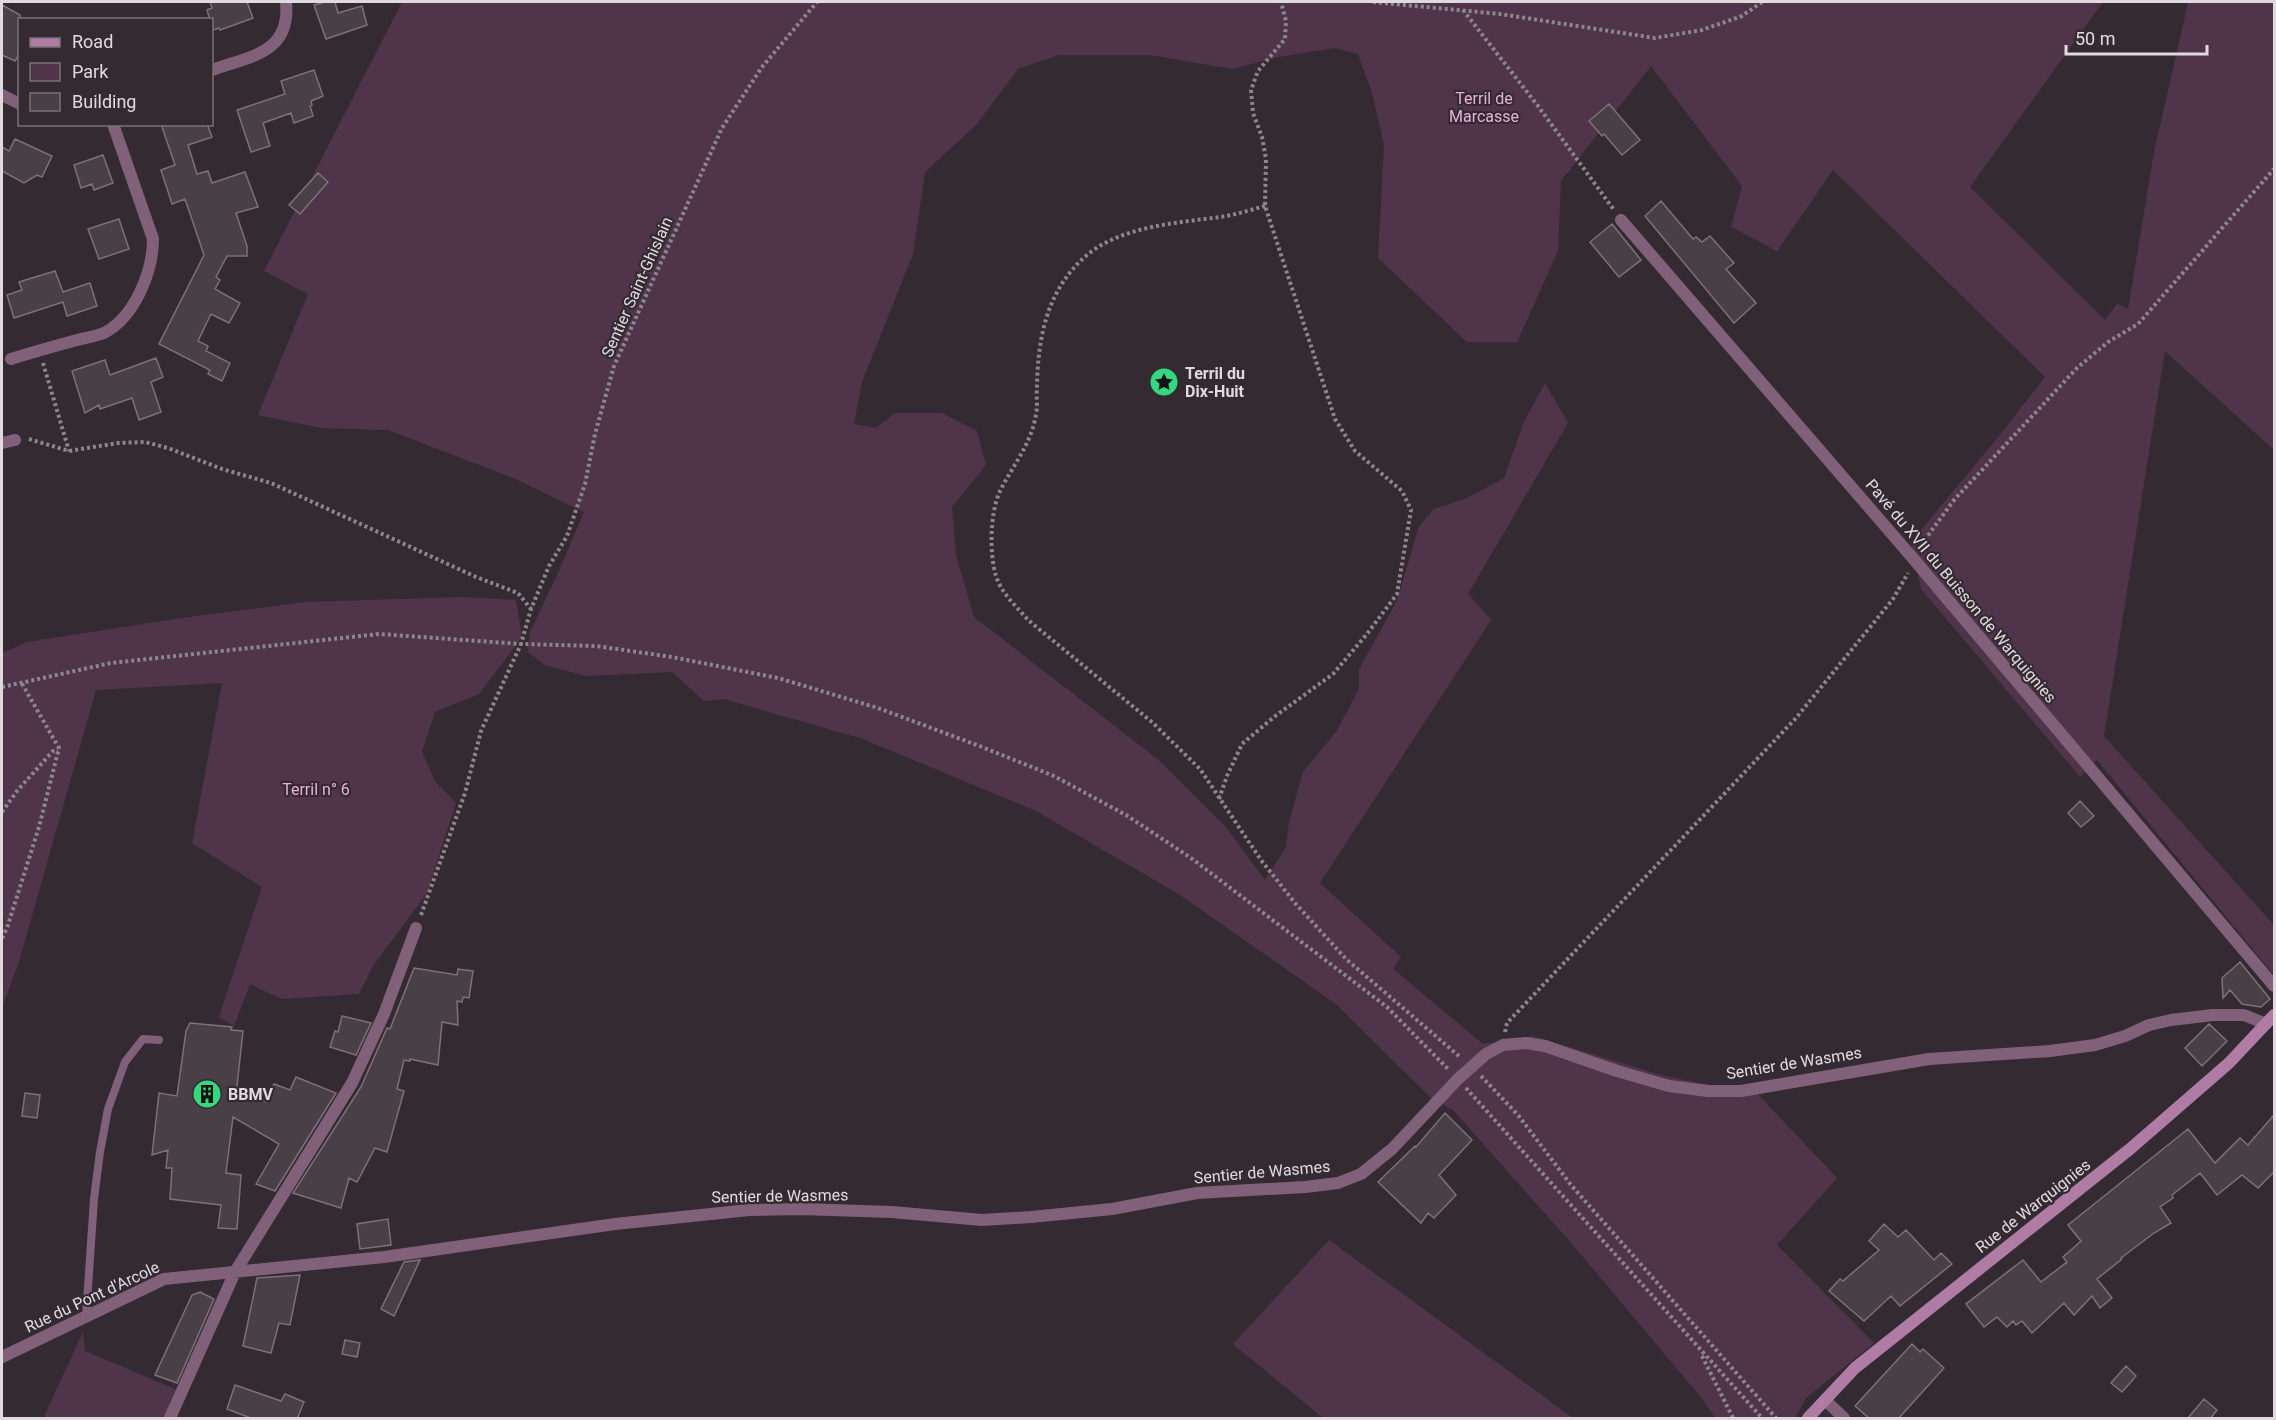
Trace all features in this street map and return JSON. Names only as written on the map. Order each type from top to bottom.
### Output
[{"type":"street","points":[[213,70],[264,51],[281,38],[288,18],[286,2]]},
{"type":"street","points":[[2,95],[18,103]]},
{"type":"street","points":[[11,359],[104,333],[118,323],[145,283],[153,258],[153,239],[114,126]]},
{"type":"street","name":"Pavé du XVII du Buisson de Warquignies","points":[[1621,220],[1911,556],[2274,986]]},
{"type":"street","points":[[2,443],[15,440]]},
{"type":"street","points":[[170,1419],[235,1272],[352,1083],[384,1014],[416,928]]},
{"type":"street","name":"Sentier de Wasmes","points":[[235,1272],[384,1257],[594,1227],[738,1211],[801,1209],[892,1212],[982,1220],[1112,1209],[1197,1193],[1338,1183],[1361,1174],[1392,1149],[1458,1079],[1486,1054],[1503,1045],[1526,1043],[1545,1046],[1669,1086],[1708,1091],[1741,1091],[1929,1059],[2050,1051],[2095,1044],[2125,1036],[2149,1025],[2171,1020],[2213,1015],[2244,1015],[2270,1019]]},
{"type":"street","name":"Rue de Warquignies","points":[[1808,1419],[1855,1368],[2130,1149],[2229,1063],[2270,1019]]},
{"type":"street","name":"Rue du Pont d'Arcole","points":[[2,1357],[165,1279],[235,1272]]},
{"type":"street","points":[[1825,1400],[1844,1419]]},
{"type":"lane","points":[[86,1317],[94,1199],[108,1109],[125,1062],[143,1040],[159,1040]]},
{"type":"path","name":"Sentier Saint-Ghislain","points":[[416,928],[465,793],[481,731],[521,644],[531,609],[549,566],[567,536],[585,484],[614,366],[722,128],[762,67],[817,2]]},
{"type":"path","points":[[1219,799],[1242,744],[1274,717],[1333,674],[1397,594],[1411,510],[1402,491],[1356,451],[1335,419],[1265,206],[1266,159],[1262,137],[1252,113],[1251,90],[1258,71],[1285,39],[1286,21],[1281,2]]},
{"type":"path","points":[[1373,2],[1500,14],[1654,38],[1702,30],[1742,16],[1762,2]]},
{"type":"path","points":[[1463,10],[1538,106],[1621,220]]},
{"type":"path","points":[[1503,1045],[1507,1023],[1796,718],[1893,599],[1908,575],[1911,556],[1954,500],[2076,368],[2108,342],[2138,324],[2274,170]]},
{"type":"path","points":[[1265,206],[1125,234],[1088,255],[1064,279],[1046,314],[1039,356],[1037,413],[1028,442],[999,493],[993,524],[992,554],[997,578],[1011,602],[1028,620],[1153,723],[1200,769],[1219,799],[1295,903],[1346,959],[1374,981],[1447,1048],[1473,1067],[1518,1115],[1571,1185],[1775,1418]]},
{"type":"path","points":[[39,351],[69,451]]},
{"type":"path","points":[[15,440],[25,436],[41,444],[69,451],[118,443],[145,442],[168,448],[222,469],[271,483],[476,577],[518,593],[531,609]]},
{"type":"path","points":[[2,687],[111,663],[379,634],[521,644],[597,646],[672,657],[778,678],[878,708],[1054,776],[1126,815],[1191,858],[1387,1007],[1458,1079],[1762,1419]]},
{"type":"path","points":[[2,938],[39,826],[59,748],[21,682]]},
{"type":"path","points":[[2,812],[17,791],[53,751],[59,748]]},
{"type":"path","points":[[1699,1350],[1733,1419]]},
{"type":"green space","name":"Terril de Marcasse","points":[[402,2],[2103,2],[1970,187],[2105,320],[2117,304],[2128,309],[2154,152],[2188,3],[2184,2],[2274,2],[2274,450],[2165,351],[2104,736],[2274,925],[2274,975],[2097,760],[2080,777],[1921,589],[1911,542],[2045,377],[1833,170],[1777,251],[1731,227],[1742,186],[1651,66],[1561,181],[1558,251],[1517,342],[1467,342],[1378,258],[1384,145],[1372,93],[1358,54],[1335,48],[1279,57],[1232,69],[1150,55],[1059,55],[1018,69],[976,125],[925,172],[913,254],[862,382],[854,424],[876,428],[895,413],[942,413],[977,431],[986,465],[952,507],[956,555],[974,617],[1160,761],[1225,826],[1265,880],[1286,847],[1289,822],[1303,772],[1336,732],[1359,689],[1359,669],[1397,601],[1419,526],[1434,509],[1465,499],[1504,478],[1524,422],[1545,383],[1568,423],[1468,594],[1491,620],[1320,883],[1401,957],[1393,969],[1483,1044],[1533,1036],[1661,1075],[1709,1085],[1753,1089],[1837,1178],[1777,1245],[1874,1343],[1806,1398],[1795,1418],[1715,1418],[1704,1401],[1573,1245],[1453,1110],[1431,1098],[1336,1004],[1177,893],[1036,811],[863,739],[724,699],[704,701],[672,672],[586,676],[545,665],[528,652],[530,632],[584,512],[513,478],[388,430],[321,428],[258,415],[308,294],[264,271]]},
{"type":"green space","name":"Terril n° 6","points":[[463,597],[516,600],[522,637],[479,694],[435,712],[422,752],[435,781],[456,803],[427,893],[373,966],[359,994],[282,999],[250,984],[234,1026],[219,1017],[262,887],[192,843],[222,683],[96,690],[19,962],[2,1008],[2,653],[27,642],[305,602]]},
{"type":"green space","points":[[1329,1240],[1573,1418],[1323,1418],[1233,1344]]},
{"type":"green space","points":[[83,1332],[85,1351],[182,1392],[170,1418],[46,1418],[45,1414]]},
{"type":"building","points":[[210,2],[247,2],[253,18],[220,30],[219,28],[213,30],[213,18],[209,18],[207,10],[212,8]]},
{"type":"building","points":[[335,2],[338,13],[362,6],[367,25],[326,39],[314,5]]},
{"type":"building","points":[[2,5],[20,15],[20,18],[18,18],[18,56],[15,61],[2,55]]},
{"type":"building","points":[[314,70],[323,96],[311,101],[313,116],[294,123],[291,113],[263,123],[270,146],[251,152],[237,110],[285,94],[281,81]]},
{"type":"building","points":[[1609,104],[1640,140],[1622,155],[1589,121]]},
{"type":"building","points":[[162,126],[208,126],[212,137],[188,145],[197,174],[208,171],[212,183],[245,172],[258,207],[236,213],[247,246],[247,256],[227,256],[216,277],[220,280],[215,289],[240,303],[229,323],[211,314],[198,341],[208,346],[206,351],[230,363],[222,381],[208,374],[210,370],[159,344],[204,255],[185,199],[172,204],[161,170],[175,165]]},
{"type":"building","points":[[15,139],[52,156],[42,177],[37,175],[24,183],[2,171],[2,147],[9,151]]},
{"type":"building","points":[[103,155],[113,183],[94,190],[92,184],[81,188],[74,165]]},
{"type":"building","points":[[318,173],[328,182],[300,214],[289,205]]},
{"type":"building","points":[[1661,201],[1693,239],[1696,237],[1702,242],[1710,236],[1734,263],[1726,269],[1756,303],[1734,323],[1645,216]]},
{"type":"building","points":[[119,219],[129,249],[99,259],[88,229]]},
{"type":"building","points":[[1612,224],[1641,260],[1619,277],[1590,242]]},
{"type":"building","points":[[55,271],[63,292],[90,283],[97,306],[67,316],[63,302],[14,318],[7,295],[22,290],[19,282]]},
{"type":"building","points":[[156,358],[163,377],[151,382],[161,412],[139,420],[132,398],[100,409],[99,405],[85,413],[72,371],[105,360],[110,375]]},
{"type":"building","points":[[2080,801],[2094,816],[2081,827],[2068,813]]},
{"type":"building","points":[[2240,962],[2270,999],[2261,1007],[2242,1004],[2230,990],[2223,998],[2222,978]]},
{"type":"building","points":[[414,968],[457,975],[458,969],[473,971],[469,998],[463,997],[462,1002],[457,1001],[458,1025],[442,1022],[438,1065],[410,1059],[410,1061],[404,1060],[397,1089],[404,1091],[387,1152],[375,1148],[357,1182],[349,1178],[341,1208],[293,1193],[361,1087],[387,1028],[390,1029]]},
{"type":"building","points":[[342,1016],[371,1023],[356,1055],[330,1047],[335,1031],[338,1032]]},
{"type":"building","points":[[190,1023],[232,1027],[231,1030],[243,1031],[237,1086],[266,1102],[274,1084],[290,1090],[296,1077],[336,1093],[275,1191],[256,1184],[279,1144],[233,1117],[226,1173],[241,1175],[237,1229],[218,1228],[221,1205],[170,1199],[172,1168],[166,1168],[168,1150],[152,1155],[159,1093],[177,1096],[186,1031]]},
{"type":"building","points":[[2209,1024],[2227,1041],[2202,1066],[2185,1048]]},
{"type":"building","points":[[25,1093],[40,1095],[37,1118],[22,1116]]},
{"type":"building","points":[[1445,1113],[1472,1140],[1439,1175],[1456,1195],[1434,1218],[1428,1213],[1421,1223],[1378,1182],[1416,1147]]},
{"type":"building","points":[[2274,1115],[2274,1172],[2258,1188],[2242,1175],[2217,1195],[2200,1173],[2160,1207],[2171,1223],[2154,1233],[2097,1279],[2112,1298],[2100,1308],[2092,1296],[2074,1315],[2064,1303],[2032,1333],[2022,1321],[2016,1325],[2013,1321],[2007,1327],[1997,1317],[1984,1327],[1966,1304],[2023,1260],[2041,1282],[2067,1262],[2063,1257],[2081,1241],[2068,1225],[2188,1129],[2215,1163],[2240,1138],[2248,1145]]},
{"type":"building","points":[[388,1219],[391,1245],[360,1249],[357,1224]]},
{"type":"building","points":[[1884,1224],[1898,1237],[1906,1230],[1934,1260],[1941,1253],[1952,1264],[1900,1306],[1891,1296],[1864,1321],[1829,1291],[1840,1279],[1843,1281],[1879,1250],[1869,1241]]},
{"type":"building","points":[[420,1260],[394,1316],[381,1309],[404,1262]]},
{"type":"building","points":[[300,1275],[290,1325],[279,1323],[271,1353],[243,1346],[257,1278]]},
{"type":"building","points":[[200,1292],[214,1299],[177,1383],[155,1375],[192,1295]]},
{"type":"building","points":[[345,1340],[360,1343],[357,1357],[342,1354]]},
{"type":"building","points":[[1912,1344],[1920,1352],[1923,1349],[1944,1368],[1898,1419],[1870,1419],[1855,1406]]},
{"type":"building","points":[[2126,1366],[2136,1376],[2122,1392],[2111,1383]]},
{"type":"building","points":[[235,1385],[281,1401],[285,1394],[304,1402],[297,1419],[253,1419],[227,1409]]},
{"type":"building","points":[[2204,1399],[2217,1410],[2210,1419],[2187,1419]]},
{"type":"place","name":"Terril du Dix-Huit","points":[[1164,382]]},
{"type":"place","name":"BBMV","points":[[207,1094]]}]
